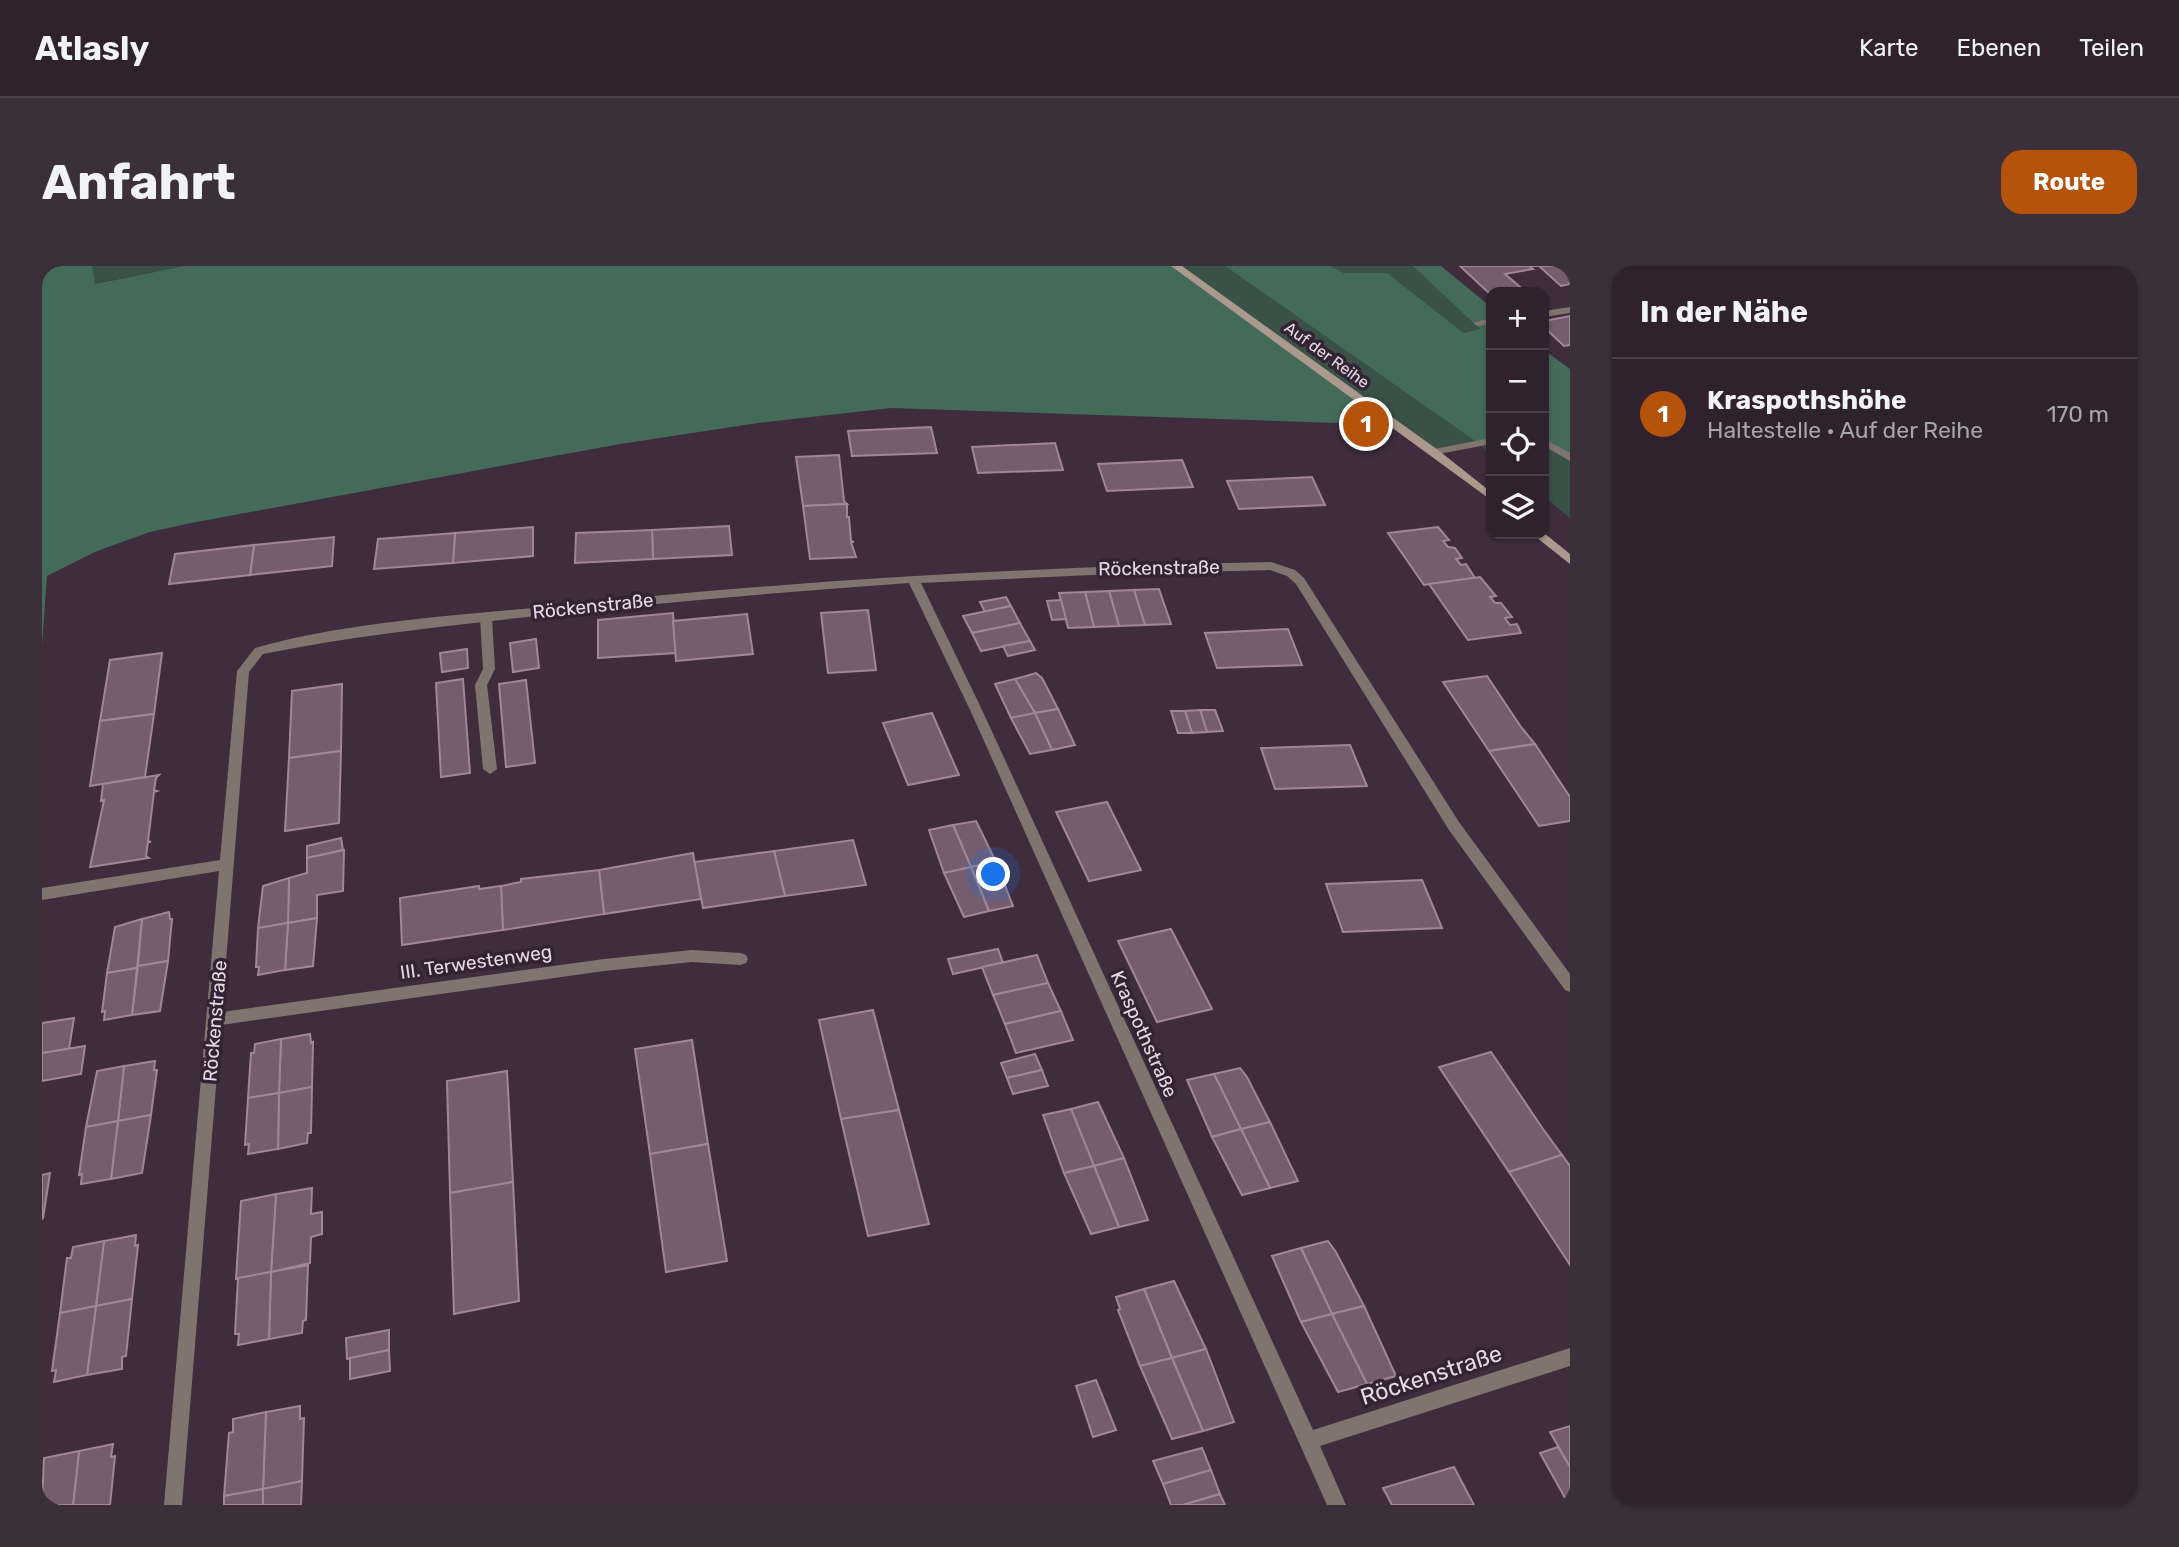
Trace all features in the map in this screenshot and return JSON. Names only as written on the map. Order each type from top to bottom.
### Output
[{"type":"main road","name":"Auf der Reihe","points":[[1176,266],[1434,452],[1486,493]]},
{"type":"main road","points":[[1544,539],[1570,560]]},
{"type":"street","points":[[1549,313],[1570,310]]},
{"type":"street","points":[[1478,323],[1486,322]]},
{"type":"street","points":[[1434,452],[1486,442]]},
{"type":"street","points":[[1549,445],[1570,458]]},
{"type":"street","name":"Röckenstraße","points":[[173,1505],[216,1018],[243,671],[259,651],[486,618],[737,592],[913,579],[1271,566],[1291,573],[1300,581],[1454,826],[1570,986]]},
{"type":"street","name":"Kraspothstraße","points":[[913,579],[977,712],[1337,1505]]},
{"type":"street","points":[[486,618],[489,669],[481,685],[489,769]]},
{"type":"street","points":[[42,894],[228,864]]},
{"type":"street","name":"III. Terwestenweg","points":[[216,1018],[604,965],[692,956],[741,959]]},
{"type":"street","name":"Röckenstraße","points":[[1308,1441],[1570,1357]]},
{"type":"green space","points":[[42,266],[92,266],[95,284],[184,266],[1175,266],[1372,408],[1338,423],[891,408],[758,423],[620,444],[150,532],[97,551],[47,576],[42,645]]},
{"type":"green space","points":[[92,266],[184,266],[94,284]]},
{"type":"green space","points":[[1175,266],[1225,266],[1477,442],[1486,441],[1486,450],[1477,443],[1436,452]]},
{"type":"green space","points":[[1225,266],[1330,266],[1344,273],[1387,273],[1464,333],[1480,329],[1413,266],[1441,266],[1486,303],[1486,442],[1478,443]]},
{"type":"green space","points":[[1330,266],[1413,266],[1481,329],[1464,333],[1387,273],[1344,273]]},
{"type":"green space","points":[[1549,354],[1570,369],[1570,458],[1549,445]]},
{"type":"green space","points":[[1549,445],[1570,458],[1570,518],[1549,501]]},
{"type":"building","points":[[1460,266],[1529,266],[1533,269],[1505,274],[1520,287],[1486,287],[1486,290]]},
{"type":"building","points":[[1539,266],[1570,266],[1570,284],[1561,286]]},
{"type":"building","points":[[1570,316],[1570,345],[1564,346],[1549,332],[1549,320]]},
{"type":"building","points":[[931,427],[937,453],[852,456],[848,431]]},
{"type":"building","points":[[1055,443],[1063,470],[978,473],[972,447]]},
{"type":"building","points":[[839,455],[844,501],[847,504],[803,506],[796,457]]},
{"type":"building","points":[[1182,460],[1193,487],[1107,491],[1098,464]]},
{"type":"building","points":[[1312,477],[1325,505],[1239,509],[1227,481]]},
{"type":"building","points":[[847,504],[851,541],[854,542],[851,542],[856,557],[810,559],[803,506]]},
{"type":"building","points":[[729,526],[732,555],[653,559],[652,530]]},
{"type":"building","points":[[533,527],[533,556],[453,563],[455,533]]},
{"type":"building","points":[[1438,527],[1449,540],[1443,541],[1448,547],[1455,548],[1462,558],[1456,559],[1461,565],[1466,564],[1475,578],[1424,585],[1388,533]]},
{"type":"building","points":[[652,530],[653,559],[575,563],[576,533]]},
{"type":"building","points":[[455,533],[453,563],[374,569],[378,539]]},
{"type":"building","points":[[334,537],[332,566],[250,575],[254,545]]},
{"type":"building","points":[[254,545],[250,575],[169,584],[175,554]]},
{"type":"building","points":[[1480,577],[1496,596],[1490,597],[1495,603],[1501,603],[1512,617],[1505,618],[1510,625],[1517,624],[1521,633],[1468,640],[1429,584]]},
{"type":"building","points":[[1159,589],[1171,624],[1145,625],[1134,590]]},
{"type":"building","points":[[1134,590],[1145,625],[1119,626],[1109,591]]},
{"type":"building","points":[[1109,591],[1119,626],[1094,627],[1085,592]]},
{"type":"building","points":[[1085,592],[1094,627],[1068,628],[1059,593]]},
{"type":"building","points":[[1006,597],[1011,606],[985,612],[980,602]]},
{"type":"building","points":[[1061,600],[1066,619],[1052,620],[1047,601]]},
{"type":"building","points":[[1011,606],[1020,623],[972,633],[963,616]]},
{"type":"building","points":[[868,610],[876,670],[828,673],[821,613]]},
{"type":"building","points":[[673,613],[676,653],[598,658],[598,620]]},
{"type":"building","points":[[747,614],[753,654],[676,661],[673,621]]},
{"type":"building","points":[[1020,623],[1030,641],[981,651],[972,633]]},
{"type":"building","points":[[1288,629],[1302,665],[1217,668],[1205,633]]},
{"type":"building","points":[[536,639],[539,668],[513,672],[510,643]]},
{"type":"building","points":[[1030,641],[1035,650],[1008,656],[1003,646]]},
{"type":"building","points":[[467,649],[468,668],[442,672],[440,653]]},
{"type":"building","points":[[162,653],[154,714],[100,721],[110,660]]},
{"type":"building","points":[[1036,673],[1042,678],[1058,709],[1035,713],[1015,679]]},
{"type":"building","points":[[1487,676],[1535,744],[1489,751],[1443,682]]},
{"type":"building","points":[[463,679],[470,773],[441,777],[436,683]]},
{"type":"building","points":[[1015,679],[1035,713],[1011,718],[995,684]]},
{"type":"building","points":[[526,680],[535,763],[506,767],[499,684]]},
{"type":"building","points":[[342,684],[341,751],[289,758],[292,691]]},
{"type":"building","points":[[1058,709],[1075,745],[1052,750],[1035,713]]},
{"type":"building","points":[[1200,710],[1215,710],[1223,731],[1207,732]]},
{"type":"building","points":[[1200,710],[1207,732],[1192,733],[1185,711]]},
{"type":"building","points":[[1171,711],[1185,711],[1192,733],[1178,733]]},
{"type":"building","points":[[932,713],[959,775],[908,785],[883,723]]},
{"type":"building","points":[[1035,713],[1052,750],[1030,754],[1011,718]]},
{"type":"building","points":[[154,714],[145,777],[90,786],[100,721]]},
{"type":"building","points":[[1535,744],[1570,797],[1570,821],[1539,826],[1489,751]]},
{"type":"building","points":[[1350,745],[1367,786],[1275,789],[1261,748]]},
{"type":"building","points":[[341,751],[339,823],[285,831],[289,758]]},
{"type":"building","points":[[159,775],[154,790],[157,791],[154,792],[148,841],[151,842],[148,842],[146,856],[149,858],[90,867],[104,800],[101,801],[103,784]]},
{"type":"building","points":[[1107,802],[1141,870],[1089,881],[1056,812]]},
{"type":"building","points":[[976,821],[996,862],[971,867],[953,825]]},
{"type":"building","points":[[953,825],[971,867],[944,873],[929,830]]},
{"type":"building","points":[[341,838],[343,850],[307,858],[307,846]]},
{"type":"building","points":[[853,840],[866,885],[785,896],[774,851]]},
{"type":"building","points":[[344,850],[343,891],[317,895],[317,918],[288,923],[289,878],[307,873],[307,858]]},
{"type":"building","points":[[774,851],[785,896],[703,908],[694,862]]},
{"type":"building","points":[[693,853],[701,899],[604,914],[599,870]]},
{"type":"building","points":[[996,862],[1013,906],[989,911],[971,867]]},
{"type":"building","points":[[971,867],[989,911],[964,917],[944,873]]},
{"type":"building","points":[[599,870],[604,914],[503,930],[501,886],[521,882],[521,879]]},
{"type":"building","points":[[289,878],[288,923],[258,928],[263,886]]},
{"type":"building","points":[[1422,880],[1442,928],[1343,932],[1326,884]]},
{"type":"building","points":[[479,886],[479,889],[501,886],[503,930],[402,945],[400,898]]},
{"type":"building","points":[[169,912],[172,919],[168,961],[138,966],[142,919]]},
{"type":"building","points":[[317,918],[313,966],[285,970],[288,923]]},
{"type":"building","points":[[142,919],[137,968],[107,973],[115,927]]},
{"type":"building","points":[[288,923],[285,970],[258,975],[258,928]]},
{"type":"building","points":[[1171,929],[1212,1009],[1157,1022],[1118,941]]},
{"type":"building","points":[[998,949],[1003,963],[953,974],[948,959]]},
{"type":"building","points":[[1037,955],[1048,983],[993,995],[982,967]]},
{"type":"building","points":[[168,961],[160,1011],[132,1015],[138,966]]},
{"type":"building","points":[[137,968],[132,1015],[104,1020],[105,1011],[102,1012],[107,973]]},
{"type":"building","points":[[1048,983],[1061,1011],[1005,1024],[993,995]]},
{"type":"building","points":[[873,1010],[899,1110],[841,1119],[819,1020]]},
{"type":"building","points":[[1061,1011],[1073,1040],[1016,1053],[1005,1024]]},
{"type":"building","points":[[74,1018],[69,1049],[42,1053],[42,1023]]},
{"type":"building","points":[[310,1034],[311,1043],[313,1042],[312,1087],[279,1093],[281,1039]]},
{"type":"building","points":[[281,1039],[279,1093],[248,1098],[251,1053],[254,1053],[255,1044]]},
{"type":"building","points":[[692,1040],[708,1144],[650,1154],[635,1049]]},
{"type":"building","points":[[85,1046],[81,1074],[42,1081],[42,1053]]},
{"type":"building","points":[[1491,1052],[1562,1155],[1509,1172],[1439,1067]]},
{"type":"building","points":[[1035,1054],[1042,1070],[1007,1078],[1001,1063]]},
{"type":"building","points":[[155,1061],[154,1070],[157,1070],[151,1115],[118,1121],[124,1066]]},
{"type":"building","points":[[124,1066],[118,1121],[86,1127],[97,1071]]},
{"type":"building","points":[[1240,1068],[1270,1122],[1241,1129],[1214,1074]]},
{"type":"building","points":[[1042,1070],[1048,1086],[1013,1094],[1007,1078]]},
{"type":"building","points":[[507,1071],[513,1182],[450,1193],[447,1081]]},
{"type":"building","points":[[1214,1074],[1241,1129],[1212,1137],[1187,1080]]},
{"type":"building","points":[[312,1087],[311,1133],[308,1133],[307,1143],[278,1149],[279,1093]]},
{"type":"building","points":[[279,1093],[278,1149],[248,1154],[249,1144],[245,1145],[248,1098]]},
{"type":"building","points":[[1098,1102],[1124,1158],[1094,1166],[1071,1109]]},
{"type":"building","points":[[1071,1109],[1094,1166],[1064,1173],[1043,1115]]},
{"type":"building","points":[[899,1110],[929,1224],[868,1236],[841,1119]]},
{"type":"building","points":[[151,1115],[142,1173],[111,1179],[118,1121]]},
{"type":"building","points":[[118,1121],[111,1179],[81,1184],[82,1174],[79,1175],[86,1127]]},
{"type":"building","points":[[1270,1122],[1298,1181],[1270,1188],[1241,1129]]},
{"type":"building","points":[[1241,1129],[1270,1188],[1242,1195],[1212,1137]]},
{"type":"building","points":[[708,1144],[727,1261],[666,1272],[650,1154]]},
{"type":"building","points":[[1562,1155],[1570,1166],[1570,1265],[1509,1172]]},
{"type":"building","points":[[1124,1158],[1148,1220],[1119,1227],[1094,1166]]},
{"type":"building","points":[[1094,1166],[1119,1227],[1091,1234],[1064,1173]]},
{"type":"building","points":[[50,1173],[43,1218],[42,1219],[42,1175]]},
{"type":"building","points":[[513,1182],[519,1301],[454,1314],[450,1193]]},
{"type":"building","points":[[312,1188],[311,1214],[322,1212],[322,1234],[311,1237],[310,1263],[271,1272],[276,1194]]},
{"type":"building","points":[[276,1194],[271,1272],[236,1279],[241,1201]]},
{"type":"building","points":[[136,1235],[135,1246],[138,1245],[132,1299],[96,1306],[104,1241]]},
{"type":"building","points":[[104,1241],[96,1306],[60,1313],[67,1258],[71,1258],[73,1247]]},
{"type":"building","points":[[1328,1241],[1364,1306],[1332,1314],[1301,1248]]},
{"type":"building","points":[[1301,1248],[1332,1314],[1301,1322],[1272,1256]]},
{"type":"building","points":[[308,1265],[306,1320],[303,1321],[302,1333],[269,1339],[271,1272]]},
{"type":"building","points":[[271,1272],[269,1339],[238,1345],[239,1334],[235,1334],[238,1278]]},
{"type":"building","points":[[1174,1281],[1206,1349],[1172,1358],[1144,1289]]},
{"type":"building","points":[[1144,1289],[1172,1358],[1140,1366],[1118,1310],[1120,1309],[1116,1297]]},
{"type":"building","points":[[132,1299],[126,1356],[122,1357],[122,1369],[87,1375],[96,1306]]},
{"type":"building","points":[[96,1306],[87,1375],[54,1382],[56,1370],[52,1371],[60,1313]]},
{"type":"building","points":[[1364,1306],[1396,1376],[1367,1384],[1332,1314]]},
{"type":"building","points":[[1332,1314],[1367,1384],[1338,1392],[1301,1322]]},
{"type":"building","points":[[389,1330],[389,1350],[347,1359],[346,1338]]},
{"type":"building","points":[[1206,1349],[1234,1422],[1203,1431],[1172,1358]]},
{"type":"building","points":[[389,1350],[390,1371],[350,1379],[350,1358]]},
{"type":"building","points":[[1172,1358],[1203,1431],[1172,1439],[1140,1366]]},
{"type":"building","points":[[1096,1380],[1116,1430],[1093,1437],[1076,1386]]},
{"type":"building","points":[[300,1406],[300,1419],[304,1418],[302,1481],[263,1489],[266,1412]]},
{"type":"building","points":[[266,1412],[263,1489],[224,1496],[229,1433],[233,1432],[233,1419]]},
{"type":"building","points":[[1570,1426],[1570,1467],[1550,1432]]},
{"type":"building","points":[[113,1444],[111,1457],[115,1456],[110,1505],[73,1505],[79,1451]]},
{"type":"building","points":[[1558,1447],[1570,1467],[1570,1497],[1565,1498],[1540,1453]]},
{"type":"building","points":[[1202,1448],[1211,1470],[1163,1484],[1153,1461]]},
{"type":"building","points":[[79,1451],[73,1505],[42,1505],[44,1458]]},
{"type":"building","points":[[1454,1467],[1474,1505],[1392,1505],[1383,1488]]},
{"type":"building","points":[[1211,1470],[1220,1494],[1183,1505],[1171,1505],[1163,1484]]},
{"type":"building","points":[[302,1481],[301,1505],[263,1505],[263,1489]]},
{"type":"building","points":[[263,1489],[263,1505],[224,1505],[224,1496]]},
{"type":"building","points":[[1220,1494],[1225,1505],[1183,1505]]},
{"type":"place","name":"Kraspothshöhe","points":[[1366,424]]}]
